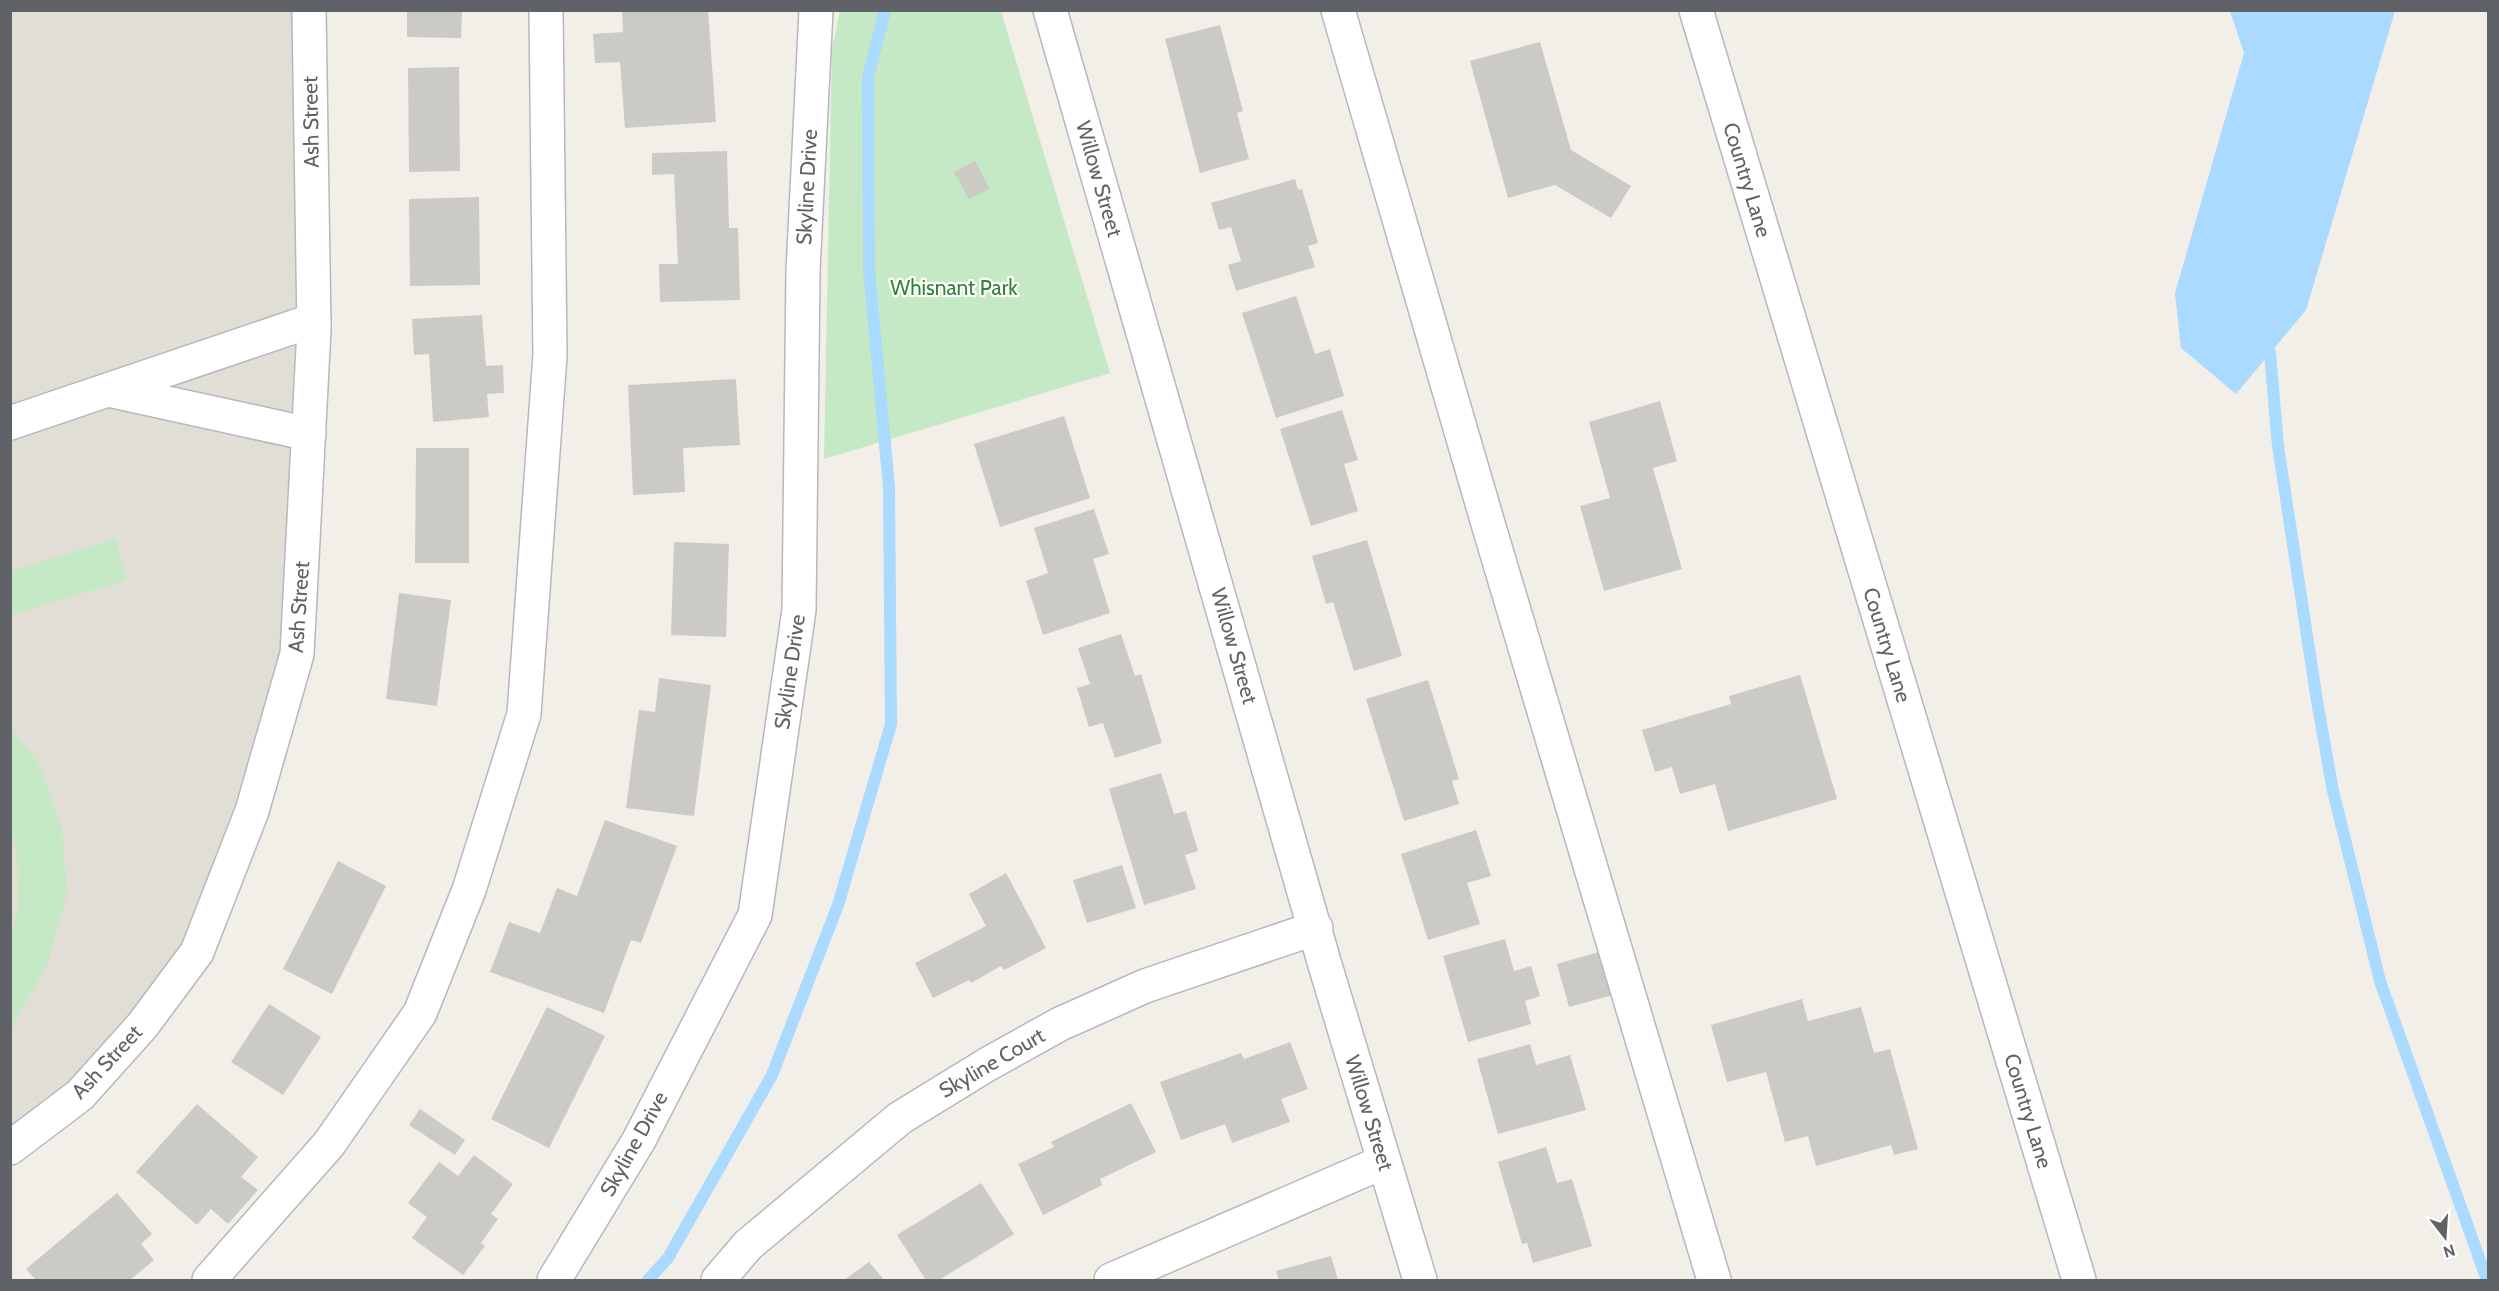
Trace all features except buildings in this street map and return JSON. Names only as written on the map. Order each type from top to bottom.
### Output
[{"type":"street","name":"Ash Street","points":[[10,1148],[80,1095],[142,1026],[197,952],[252,812],[297,654],[314,320],[309,10]]},
{"type":"street","points":[[208,1281],[329,1144],[420,1012],[469,890],[525,714],[550,355],[546,10]]},
{"type":"street","name":"Skyline Drive","points":[[554,1281],[639,1140],[755,915],[799,610],[803,271],[816,10]]},
{"type":"street","name":"Willow Street","points":[[1050,10],[1383,1162],[1420,1281]]},
{"type":"street","points":[[1338,10],[1489,527],[1714,1281]]},
{"type":"street","name":"Country Lane","points":[[1696,10],[2079,1281]]},
{"type":"street","points":[[10,423],[314,320]]},
{"type":"street","points":[[107,390],[309,434]]},
{"type":"street","name":"Skyline Court","points":[[718,1281],[748,1245],[900,1118],[988,1064],[1060,1024],[1145,986],[1316,928]]},
{"type":"street","points":[[1111,1281],[1383,1162]]},
{"type":"shaded area","points":[[11,11],[309,11],[297,654],[197,952],[11,1148]]},
{"type":"green space","name":"Whisnant Park","points":[[840,11],[1001,11],[1110,373],[824,459],[832,49]]},
{"type":"green space","points":[[115,539],[127,580],[11,615],[11,571]]},
{"type":"green space","points":[[11,729],[38,763],[62,828],[67,894],[48,962],[11,1028],[11,934],[18,912],[17,851],[10,825]]},
{"type":"water","points":[[2230,11],[2395,11],[2306,310],[2236,394],[2181,348],[2175,293],[2244,53]]},
{"type":"waterway","points":[[648,1280],[668,1258],[772,1075],[838,905],[891,724],[889,488],[869,270],[868,77],[885,10]]},
{"type":"waterway","points":[[2270,353],[2278,446],[2333,791],[2380,981],[2487,1280]]}]
